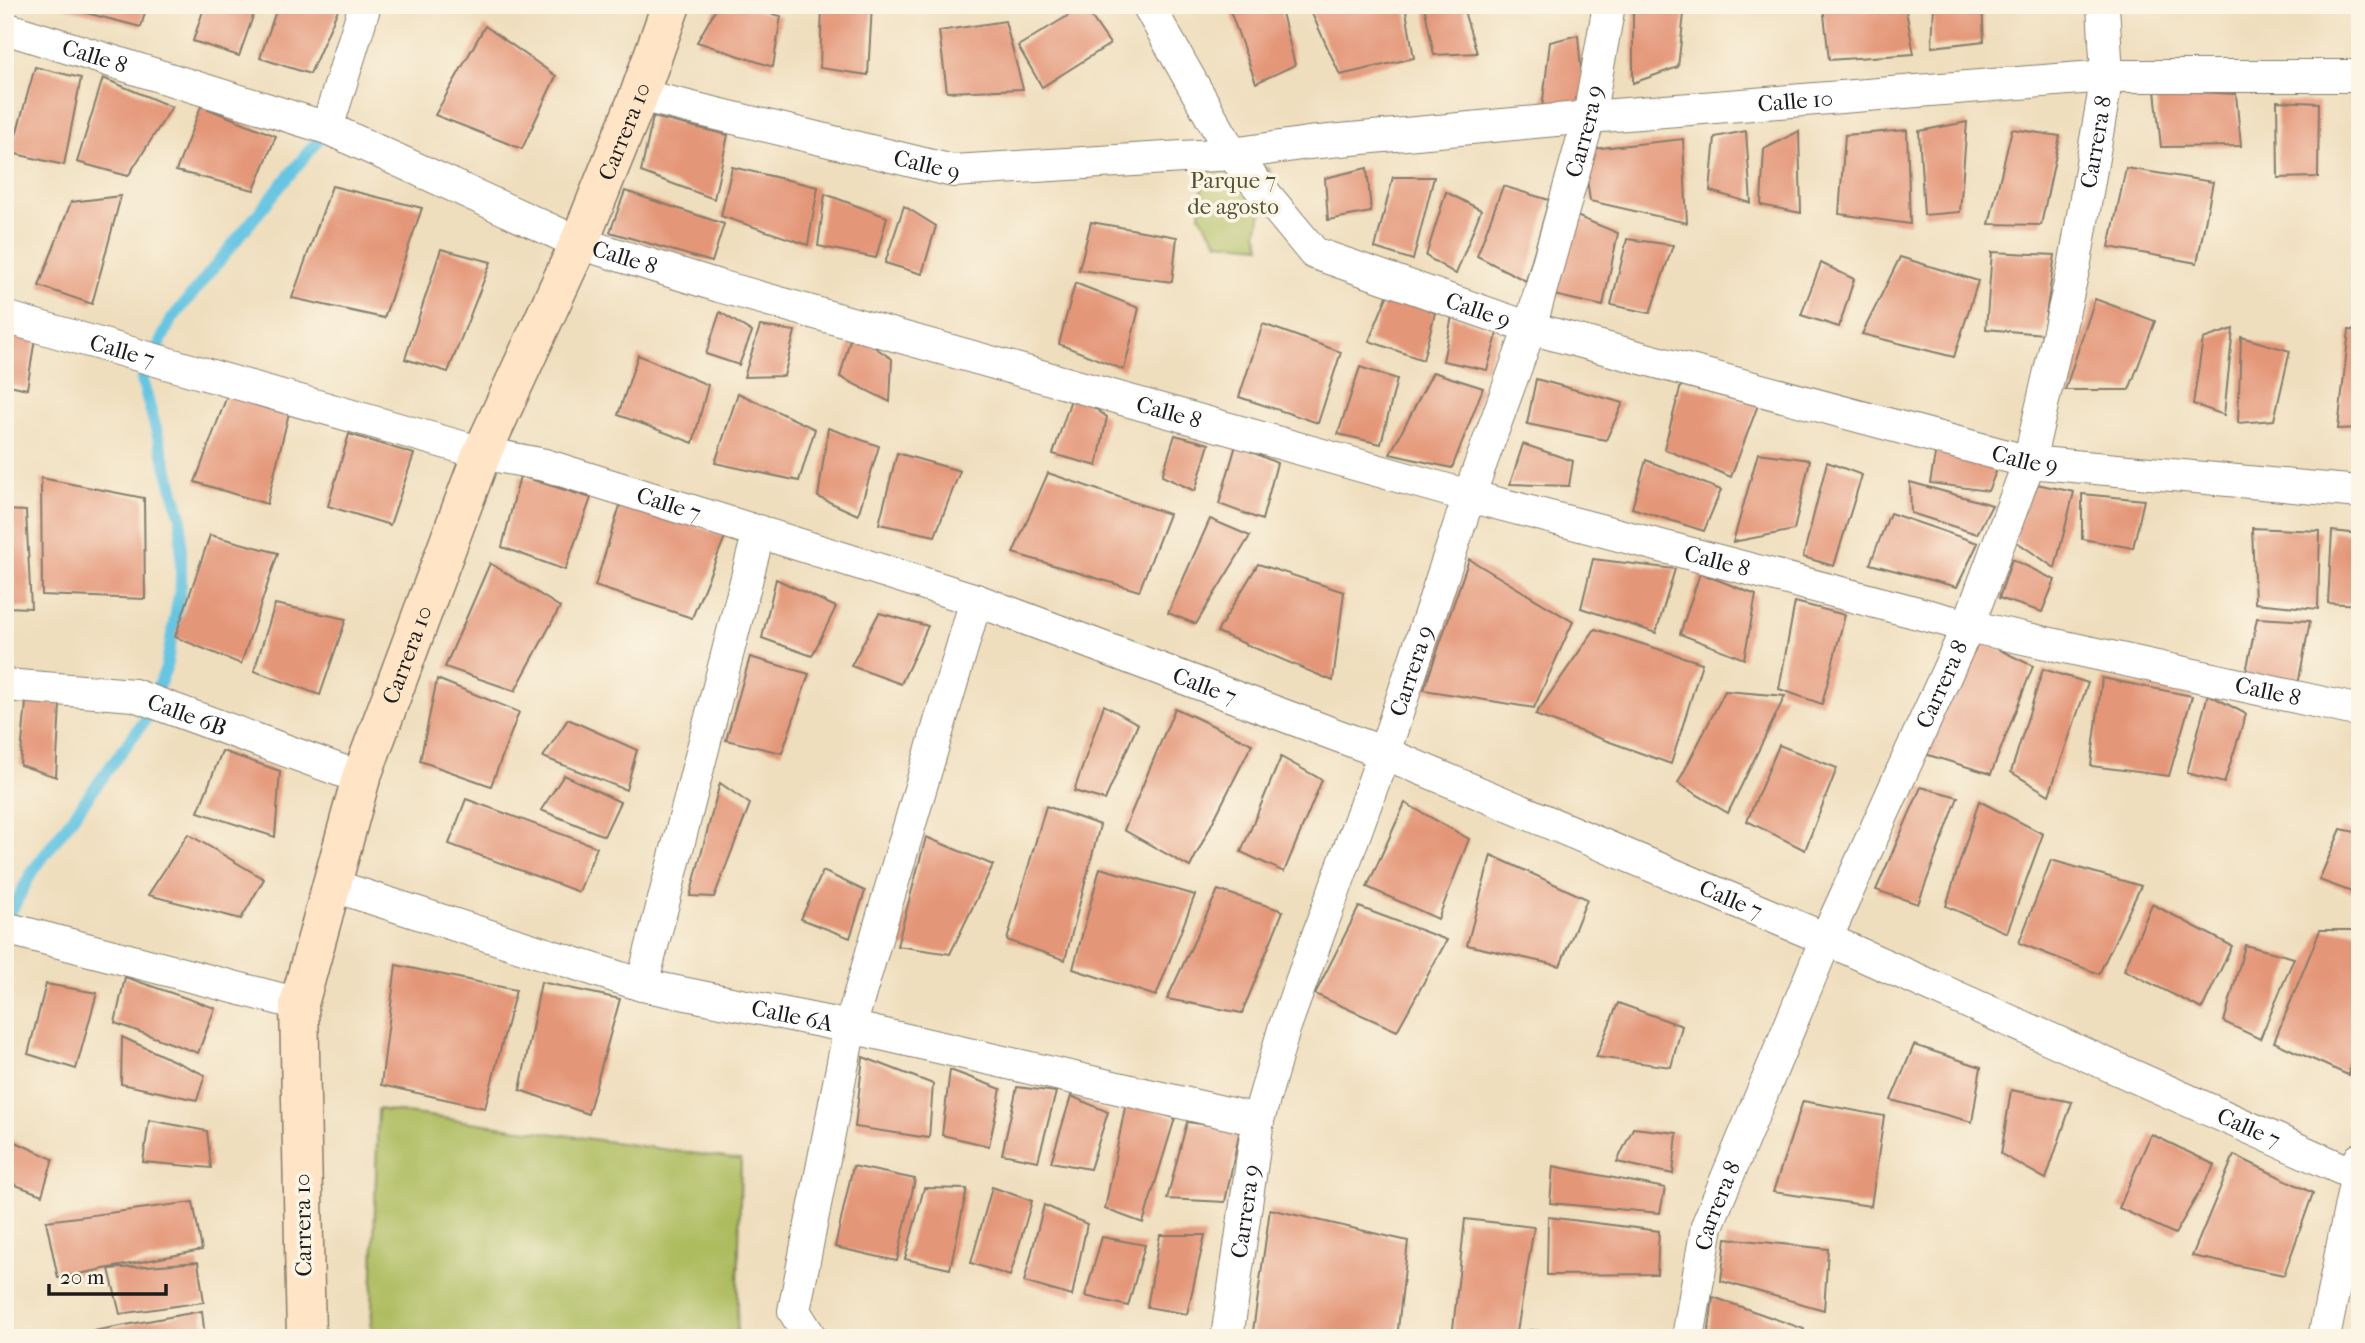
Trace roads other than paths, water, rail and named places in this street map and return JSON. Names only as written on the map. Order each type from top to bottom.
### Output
[{"type":"street","points":[[327,128],[365,5]]},
{"type":"street","name":"Carrera 10","points":[[306,1338],[299,1004],[331,885],[361,778],[482,453],[579,243],[639,95],[671,5]]},
{"type":"street","points":[[1148,5],[1232,154]]},
{"type":"street","name":"Carrera 9","points":[[1227,1338],[1258,1120],[1284,1029],[1384,753],[1469,496],[1530,328],[1589,117],[1609,5]]},
{"type":"street","name":"Carrera 8","points":[[1688,1338],[1707,1226],[1826,939],[1968,626],[2029,462],[2075,262],[2107,76],[2103,5]]},
{"type":"street","name":"Calle 8","points":[[5,28],[327,128],[579,243],[719,286],[1469,496],[1968,626],[2360,711]]},
{"type":"street","name":"Calle 10","points":[[1232,154],[1308,143],[1589,117],[2107,76],[2360,76]]},
{"type":"street","name":"Calle 9","points":[[639,95],[953,171],[1232,154],[1314,253],[1530,328],[2029,462],[2360,492]]},
{"type":"street","name":"Calle 7","points":[[5,317],[482,453],[545,465],[975,600],[1384,753],[1826,939],[2358,1171]]},
{"type":"street","points":[[642,985],[759,531]]},
{"type":"street","points":[[811,1338],[794,1311],[850,1027],[975,600]]},
{"type":"street","name":"Calle 6B","points":[[5,685],[134,695],[361,778]]},
{"type":"street","name":"Calle 6A","points":[[331,885],[642,985],[850,1027],[1258,1120]]},
{"type":"street","points":[[19,932],[299,1004]]},
{"type":"street","points":[[2324,1338],[2358,1171]]},
{"type":"waterway","points":[[5,923],[32,872],[145,720],[166,668],[181,584],[181,517],[142,380],[171,320],[318,140],[323,128]]},
{"type":"park label","name":"Parque 7 de agosto","points":[[1233,193]]}]
